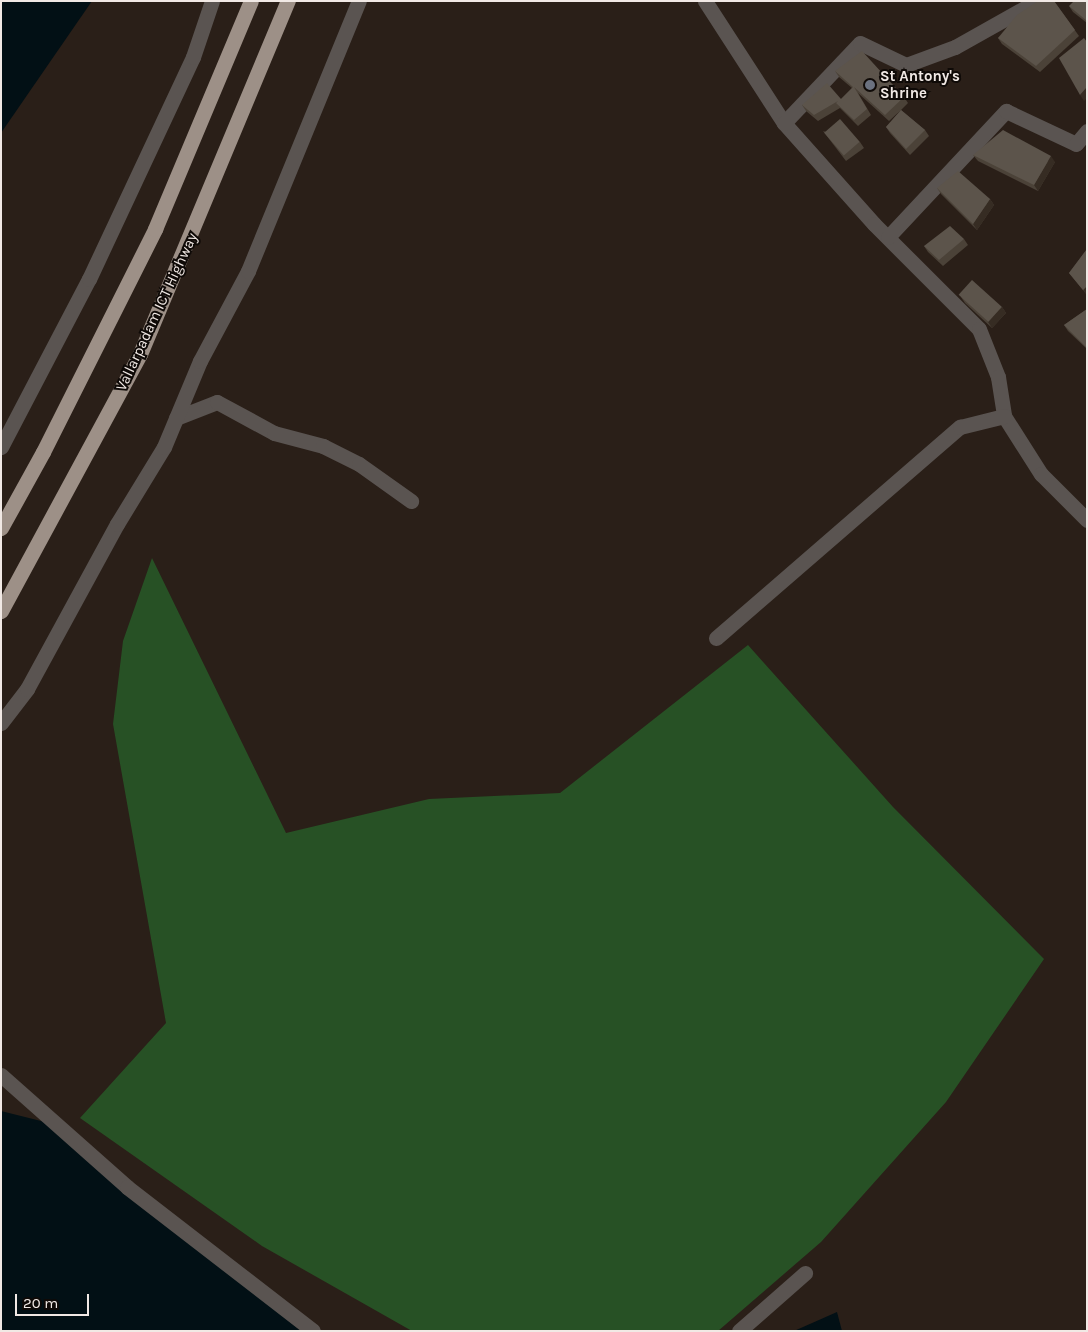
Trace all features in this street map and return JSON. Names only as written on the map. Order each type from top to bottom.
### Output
[{"type":"highway","points":[[1,528],[44,452],[155,228],[251,1]]},
{"type":"highway","name":"Vallarpadam ICT Highway","points":[[1,611],[140,354],[288,1]]},
{"type":"street","points":[[1,447],[89,279],[193,57],[212,1]]},
{"type":"street","points":[[1,723],[26,689],[117,524],[164,447],[200,361],[248,272],[359,1]]},
{"type":"street","points":[[705,1],[784,123],[888,237],[979,329],[998,377],[1004,416],[1042,474],[1087,520]]},
{"type":"street","points":[[784,123],[860,43],[906,65],[955,47],[1036,1]]},
{"type":"street","points":[[888,237],[1006,111],[1076,144],[1087,131]]},
{"type":"street","points":[[176,418],[217,402],[274,433],[323,446],[359,464],[411,501]]},
{"type":"street","points":[[716,638],[960,427],[1004,416]]},
{"type":"street","points":[[1,1075],[127,1187],[313,1331]]},
{"type":"street","points":[[739,1331],[805,1273]]},
{"type":"green space","points":[[152,558],[286,833],[429,799],[560,793],[748,645],[893,807],[1044,959],[946,1102],[821,1242],[718,1331],[412,1331],[262,1246],[80,1118],[166,1023],[113,724],[123,641]]},
{"type":"shaded area","points":[[1,1],[92,1],[1,133]]},
{"type":"shaded area","points":[[1,1111],[45,1122],[301,1331],[1,1331]]},
{"type":"shaded area","points":[[837,1312],[842,1331],[794,1331]]},
{"type":"building","points":[[1038,1],[1054,1],[1075,30],[1036,66],[998,38],[1017,15]]},
{"type":"building","points":[[1074,1],[1087,1],[1087,21],[1069,6]]},
{"type":"building","points":[[1084,38],[1087,42],[1087,87],[1080,95],[1059,58]]},
{"type":"building","points":[[862,51],[904,97],[885,115],[854,87],[867,109],[854,120],[836,103],[838,101],[814,115],[802,105],[827,83],[841,99],[853,87],[835,71]]},
{"type":"building","points":[[901,110],[925,130],[906,149],[886,127]]},
{"type":"building","points":[[840,119],[860,142],[844,155],[824,133]]},
{"type":"building","points":[[1003,130],[1051,156],[1034,185],[973,155]]},
{"type":"building","points":[[958,171],[990,199],[973,224],[937,188]]},
{"type":"building","points":[[950,226],[964,239],[939,260],[924,246]]},
{"type":"building","points":[[1087,249],[1087,286],[1083,290],[1069,273]]},
{"type":"building","points":[[972,280],[1002,307],[988,322],[959,295]]},
{"type":"building","points":[[1087,309],[1087,348],[1064,325]]},
{"type":"place","name":"St Antony's Shrine","points":[[870,85]]}]
